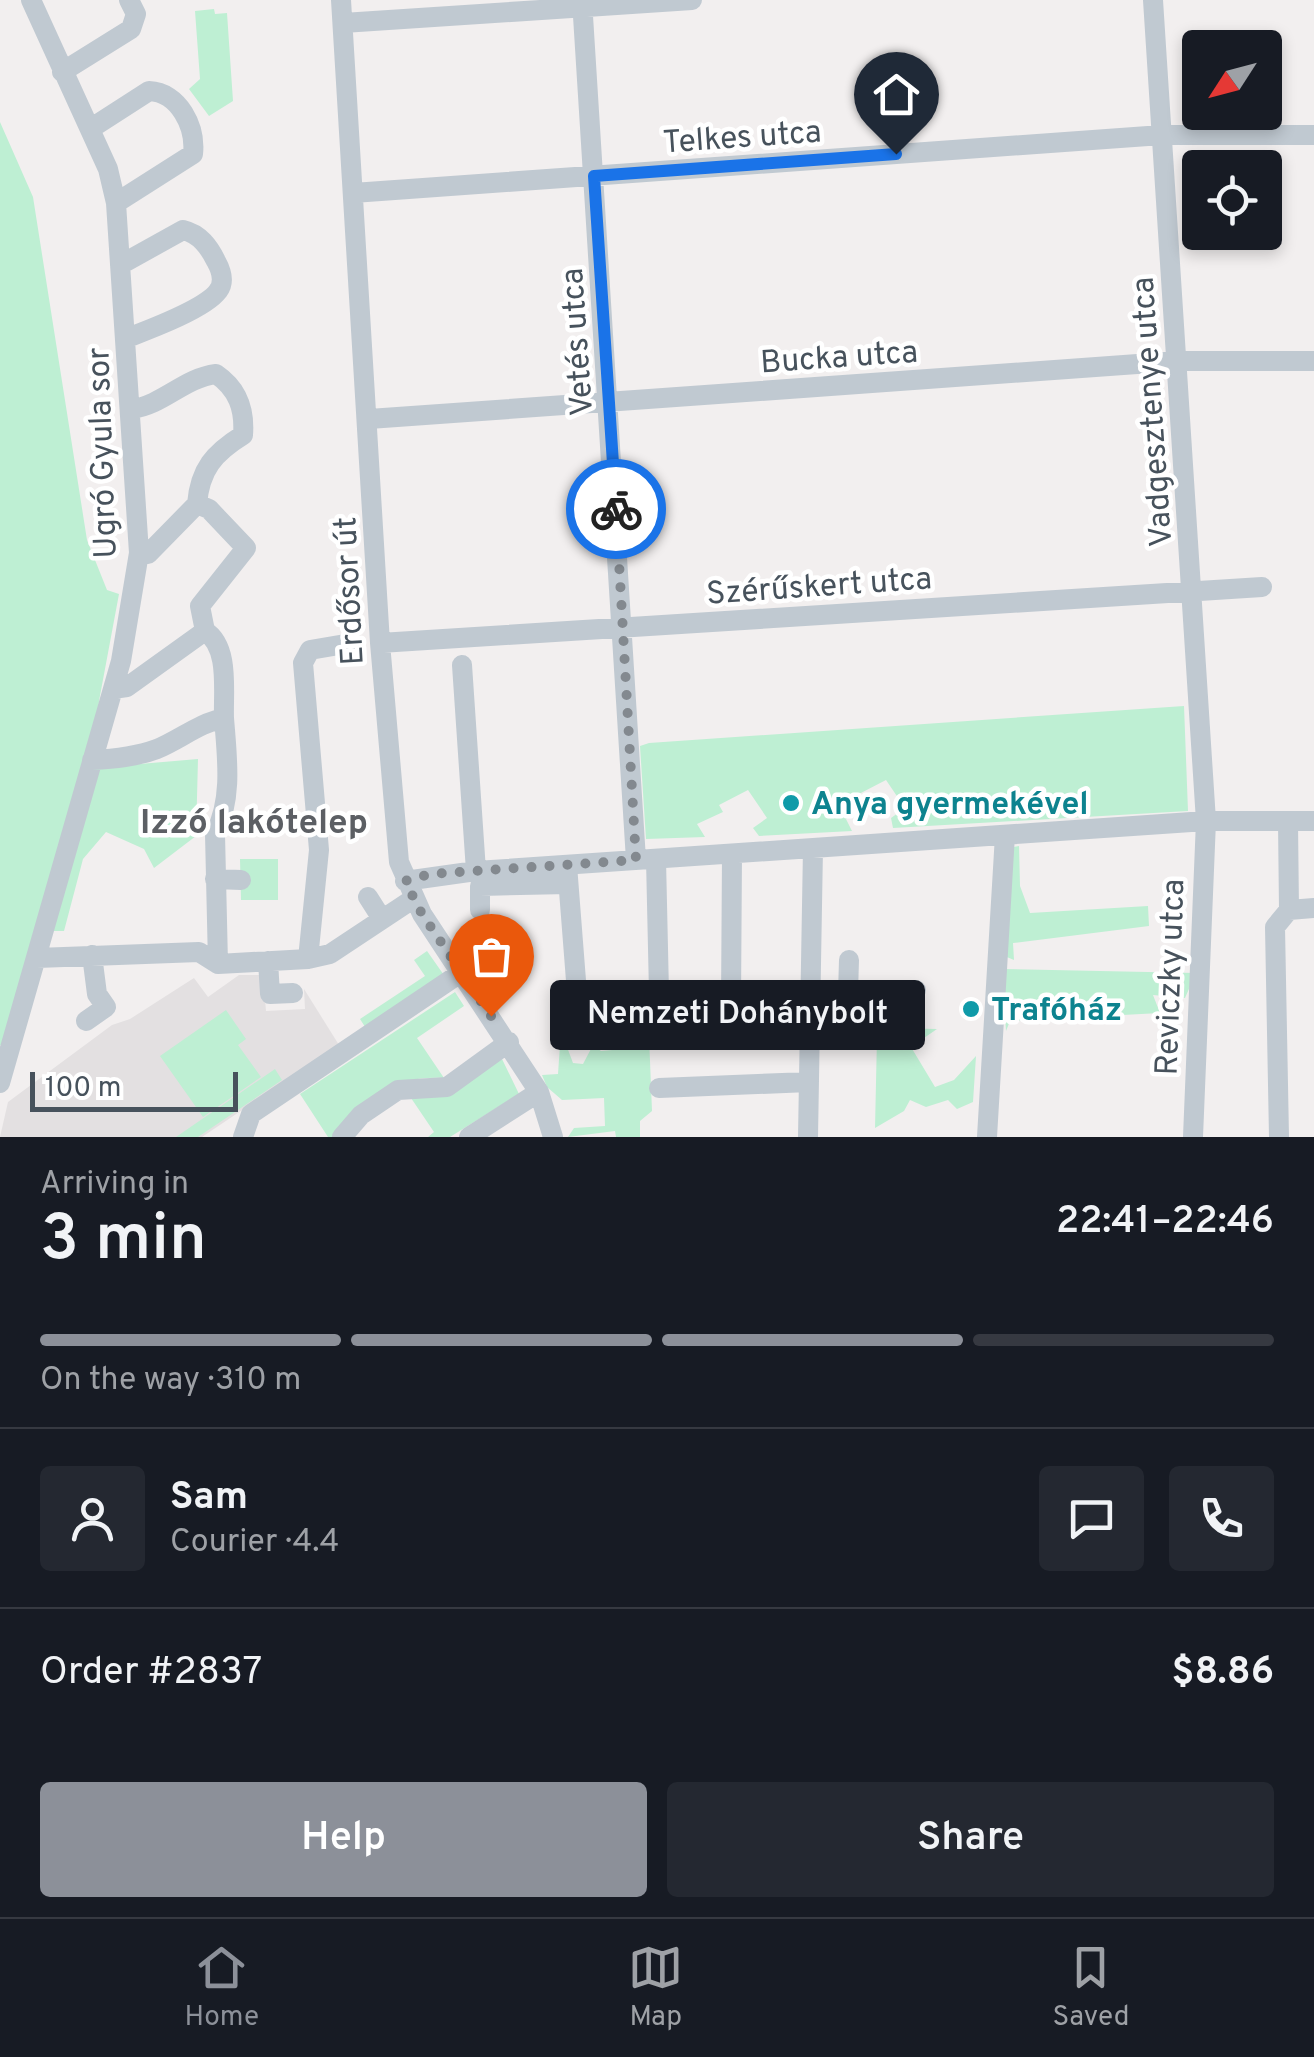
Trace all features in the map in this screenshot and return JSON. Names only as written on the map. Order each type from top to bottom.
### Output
[{"type":"street","points":[[62,72],[131,29],[136,14],[129,0]]},
{"type":"street","name":"Erdősor út","points":[[341,0],[380,644],[396,842],[409,890],[539,1092],[547,1136]]},
{"type":"street","points":[[343,23],[583,4],[692,0]]},
{"type":"street","name":"Vadgesztenye utca","points":[[1153,0],[1206,820]]},
{"type":"street","name":"Ugró Gyula sor","points":[[0,1083],[113,689],[139,553],[116,204],[108,169],[62,72],[36,2]]},
{"type":"street","name":"Vetés utca","points":[[583,4],[623,629],[659,993]]},
{"type":"street","points":[[90,128],[149,91],[169,95],[190,123],[192,154],[116,204]]},
{"type":"street","name":"Telkes utca","points":[[353,193],[1162,135],[1314,135]]},
{"type":"street","points":[[120,265],[183,230],[194,233],[209,248],[221,270],[219,290],[211,297],[127,338]]},
{"type":"street","name":"Bucka utca","points":[[369,420],[1179,361],[1314,361]]},
{"type":"street","points":[[132,409],[145,407],[194,377],[216,374],[228,382],[245,412],[243,434],[221,450],[200,475],[198,504],[148,554],[139,553]]},
{"type":"street","points":[[198,504],[209,509],[246,548],[200,606],[205,630],[214,637],[222,664],[228,773],[224,815],[215,834],[218,964]]},
{"type":"street","name":"Szérűskert utca","points":[[380,644],[1262,587]]},
{"type":"street","points":[[113,689],[127,687],[205,630]]},
{"type":"street","points":[[308,960],[318,850],[303,662],[310,650],[352,642]]},
{"type":"street","points":[[462,665],[476,870]]},
{"type":"street","points":[[92,760],[130,758],[178,739],[205,722],[224,718]]},
{"type":"street","points":[[480,910],[480,886],[646,860],[1206,820],[1314,821]]},
{"type":"street","name":"Reviczky utca","points":[[1192,1137],[1206,820]]},
{"type":"street","points":[[1278,1137],[1275,927],[1289,910],[1288,822]]},
{"type":"street","points":[[987,1137],[1004,836]]},
{"type":"street","points":[[808,1137],[814,848]]},
{"type":"street","points":[[730,1002],[732,854]]},
{"type":"street","points":[[37,958],[199,952],[218,964],[308,960],[330,954],[382,919],[409,890],[476,870],[568,874]]},
{"type":"street","points":[[568,874],[578,1019]]},
{"type":"street","points":[[215,879],[240,880]]},
{"type":"street","points":[[368,897],[382,919]]},
{"type":"street","points":[[1289,910],[1314,908]]},
{"type":"street","points":[[86,1021],[106,1007],[97,994],[92,955]]},
{"type":"street","points":[[848,992],[849,960]]},
{"type":"street","points":[[268,962],[270,994],[294,993]]},
{"type":"street","points":[[244,1137],[251,1114],[462,972]]},
{"type":"street","points":[[810,993],[916,990]]},
{"type":"street","points":[[342,1137],[361,1115],[398,1090],[447,1087],[509,1042]]},
{"type":"street","points":[[659,1088],[809,1082]]},
{"type":"street","points":[[469,1137],[539,1092]]},
{"type":"shaded area","points":[[239,975],[263,975],[266,1011],[305,1009],[304,989],[339,1045],[202,1137],[0,1137],[8,1102],[112,1025],[130,1019],[194,978],[208,997]]},
{"type":"green space","points":[[214,9],[215,14],[227,13],[233,101],[209,116],[189,89],[200,79],[195,11]]},
{"type":"green space","points":[[0,122],[33,197],[87,540],[107,590],[119,594],[99,701],[96,755],[128,765],[198,759],[196,836],[154,868],[144,849],[106,832],[83,859],[64,931],[45,931],[11,1049],[0,1045]]},
{"type":"green space","points":[[1184,706],[1188,811],[893,828],[891,818],[905,808],[886,780],[857,795],[863,806],[846,819],[852,831],[759,836],[753,828],[767,818],[748,790],[719,805],[723,812],[697,824],[705,837],[646,839],[640,746],[649,743]]},
{"type":"green space","points":[[1019,846],[1020,886],[1030,913],[1148,906],[1149,926],[1013,943],[1014,960],[1002,955],[1007,848]]},
{"type":"green space","points":[[240,859],[278,859],[278,900],[241,900]]},
{"type":"green space","points":[[427,951],[446,978],[367,1030],[360,1019],[425,976],[414,960]]},
{"type":"green space","points":[[1002,969],[1196,973],[1185,998],[1153,995],[1160,1013],[1010,1021],[1006,1031]]},
{"type":"green space","points":[[455,992],[464,1006],[417,1038],[444,1078],[408,1081],[383,1092],[337,1137],[328,1137],[300,1094]]},
{"type":"green space","points":[[771,1005],[771,1020],[755,1026],[700,1028],[699,1009]]},
{"type":"green space","points":[[226,1010],[246,1039],[238,1045],[261,1077],[203,1117],[160,1056]]},
{"type":"green space","points":[[633,1024],[649,1036],[652,1111],[640,1121],[640,1137],[616,1137],[615,1131],[568,1137],[574,1128],[605,1126],[604,1098],[562,1100],[547,1087],[542,1075],[558,1074],[561,1031],[573,1063],[583,1064],[593,1045],[601,1051],[624,1049],[623,1025]]},
{"type":"green space","points":[[889,1028],[937,1029],[911,1047],[935,1087],[954,1080],[976,1056],[973,1102],[957,1109],[948,1100],[926,1107],[910,1100],[904,1111],[875,1128],[877,1037]]},
{"type":"green space","points":[[502,1059],[519,1094],[450,1137],[428,1137],[434,1132],[411,1098]]},
{"type":"green space","points":[[275,1069],[282,1080],[198,1137],[176,1137]]},
{"type":"way so far","points":[[491,1016],[422,914],[405,881],[430,874],[636,860],[616,509]]},
{"type":"place","name":"Anya gyermekével","points":[[791,803]]},
{"type":"place","name":"Trafóház","points":[[971,1009]]},
{"type":"place","name":"Nemzeti Dohánybolt","points":[[491,1016]]},
{"type":"district","name":"Izzó lakótelep","points":[[254,821]]},
{"type":"route","points":[[616,509],[594,176],[896,154]]}]
